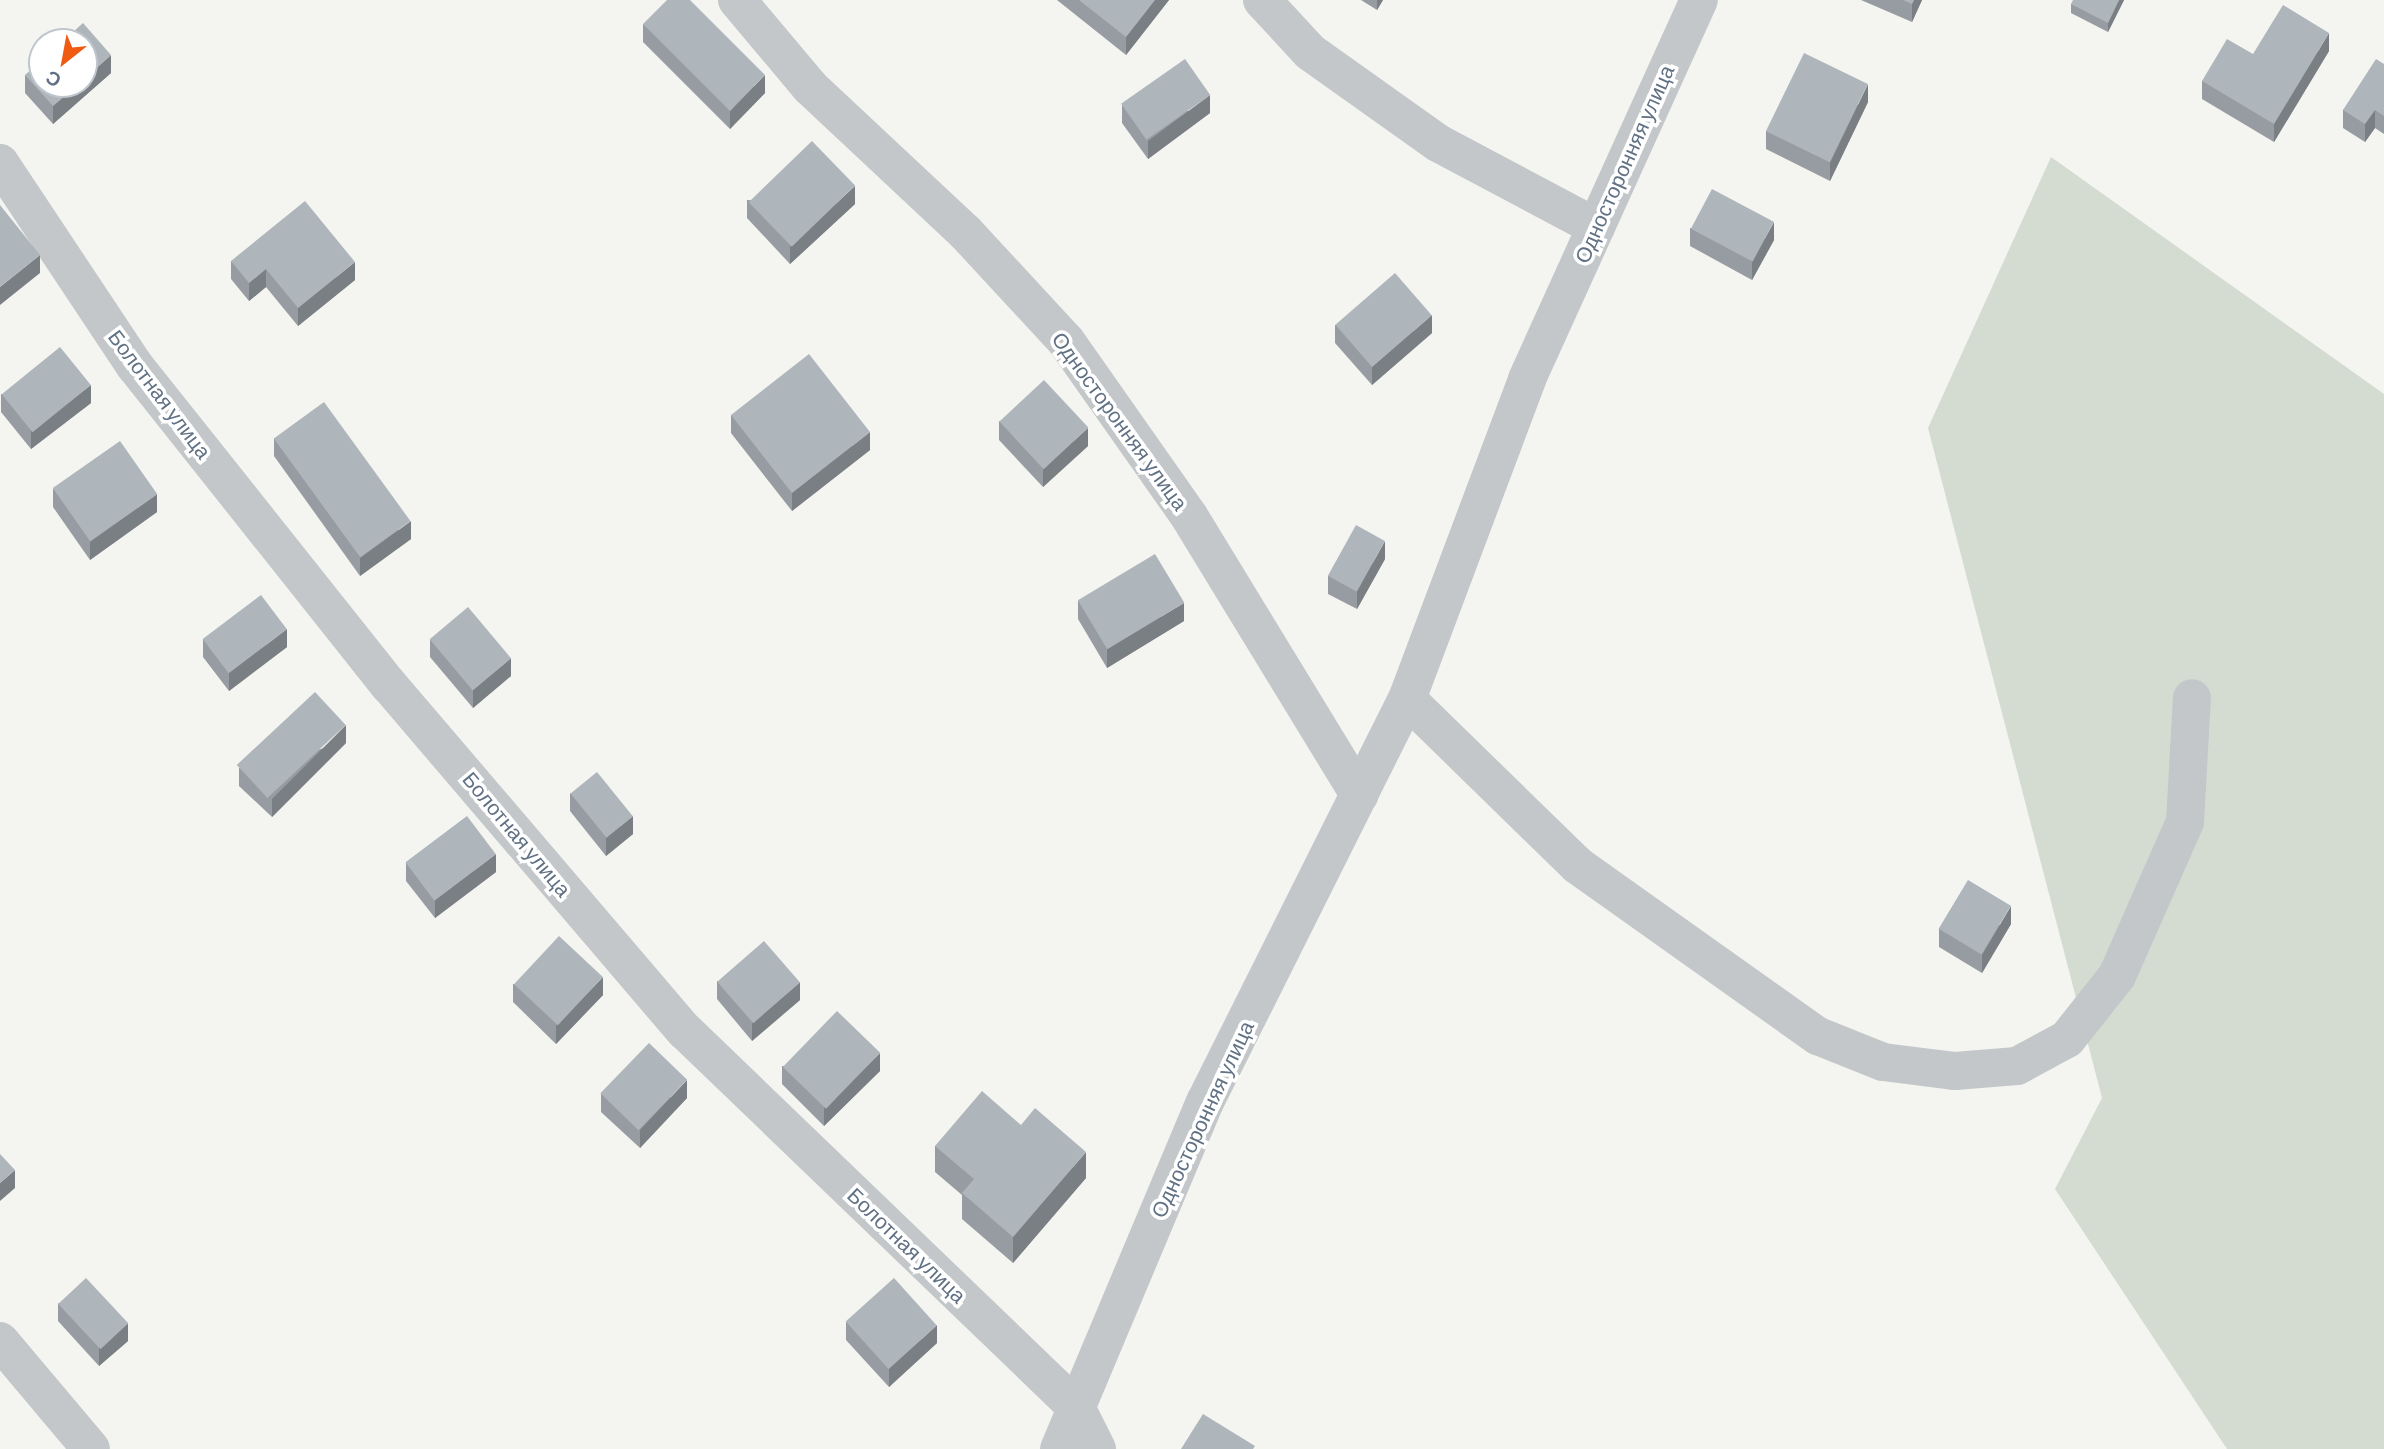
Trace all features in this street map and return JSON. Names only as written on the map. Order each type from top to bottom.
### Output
[{"type":"street","name":"Односторонняя улица","points":[[737,0],[810,87],[965,232],[1066,341],[1189,516],[1359,795]]},
{"type":"street","points":[[1262,0],[1310,52],[1438,143],[1596,227]]},
{"type":"street","name":"Односторонняя улица","points":[[1059,1449],[1205,1102],[1407,699],[1527,379],[1699,0]]},
{"type":"street","name":"Болотная улица","points":[[0,163],[152,388],[389,685],[685,1031],[1076,1407],[1097,1449]]},
{"type":"street","points":[[1407,699],[1577,864],[1818,1036],[1883,1062],[1955,1071],[2017,1066],[2067,1039],[2117,976],[2185,822],[2192,698]]},
{"type":"street","points":[[0,1341],[91,1449]]},
{"type":"shaded area","points":[[2051,157],[2384,394],[2384,1449],[2227,1449],[2055,1189],[2102,1098],[1928,428]]},
{"type":"building","points":[[667,0],[690,0],[765,75],[730,111],[643,24]]},
{"type":"building","points":[[1079,0],[1155,0],[1126,37]]},
{"type":"building","points":[[2073,0],[2119,0],[2108,23],[2071,4]]},
{"type":"building","points":[[2283,5],[2329,33],[2274,124],[2202,81],[2227,39],[2253,54]]},
{"type":"building","points":[[98,40],[111,55],[98,67]]},
{"type":"building","points":[[1804,53],[1868,84],[1830,162],[1766,131]]},
{"type":"building","points":[[1185,59],[1210,95],[1146,140],[1121,104]]},
{"type":"building","points":[[2376,59],[2384,64],[2384,116],[2375,110],[2365,124],[2343,110]]},
{"type":"building","points":[[46,98],[62,98],[53,106]]},
{"type":"building","points":[[812,141],[855,186],[792,247],[749,202]]},
{"type":"building","points":[[1712,189],[1774,222],[1753,262],[1691,229]]},
{"type":"building","points":[[305,201],[355,262],[298,308],[266,269],[249,283],[231,261]]},
{"type":"building","points":[[0,205],[40,255],[0,287]]},
{"type":"building","points":[[1395,273],[1432,315],[1372,367],[1335,325]]},
{"type":"building","points":[[60,347],[91,385],[33,432],[2,394]]},
{"type":"building","points":[[809,354],[870,432],[792,493],[731,415]]},
{"type":"building","points":[[1044,380],[1088,428],[1044,469],[999,422]]},
{"type":"building","points":[[324,402],[410,521],[360,557],[274,438]]},
{"type":"building","points":[[120,441],[157,494],[90,541],[53,488]]},
{"type":"building","points":[[1356,525],[1385,541],[1357,592],[1328,576]]},
{"type":"building","points":[[1155,554],[1184,603],[1107,649],[1078,600]]},
{"type":"building","points":[[261,595],[287,629],[229,673],[203,639]]},
{"type":"building","points":[[468,607],[511,658],[473,690],[430,639]]},
{"type":"building","points":[[315,692],[346,725],[267,798],[237,765]]},
{"type":"building","points":[[597,772],[633,816],[606,838],[571,793]]},
{"type":"building","points":[[467,816],[496,854],[434,901],[406,862]]},
{"type":"building","points":[[1968,880],[2011,906],[1982,955],[1939,929]]},
{"type":"building","points":[[559,936],[603,977],[558,1025],[514,984]]},
{"type":"building","points":[[764,941],[800,983],[753,1023],[717,982]]},
{"type":"building","points":[[837,1011],[880,1053],[826,1109],[783,1067]]},
{"type":"building","points":[[649,1043],[687,1080],[638,1130],[600,1093]]},
{"type":"building","points":[[982,1091],[1021,1125],[1035,1108],[1086,1152],[1013,1237],[962,1193],[974,1179],[935,1146]]},
{"type":"building","points":[[0,1154],[15,1170],[0,1183]]},
{"type":"building","points":[[86,1278],[128,1323],[100,1349],[58,1304]]},
{"type":"building","points":[[894,1278],[937,1326],[889,1369],[846,1321]]},
{"type":"building","points":[[1203,1414],[1255,1446],[1253,1449],[1181,1449]]}]
